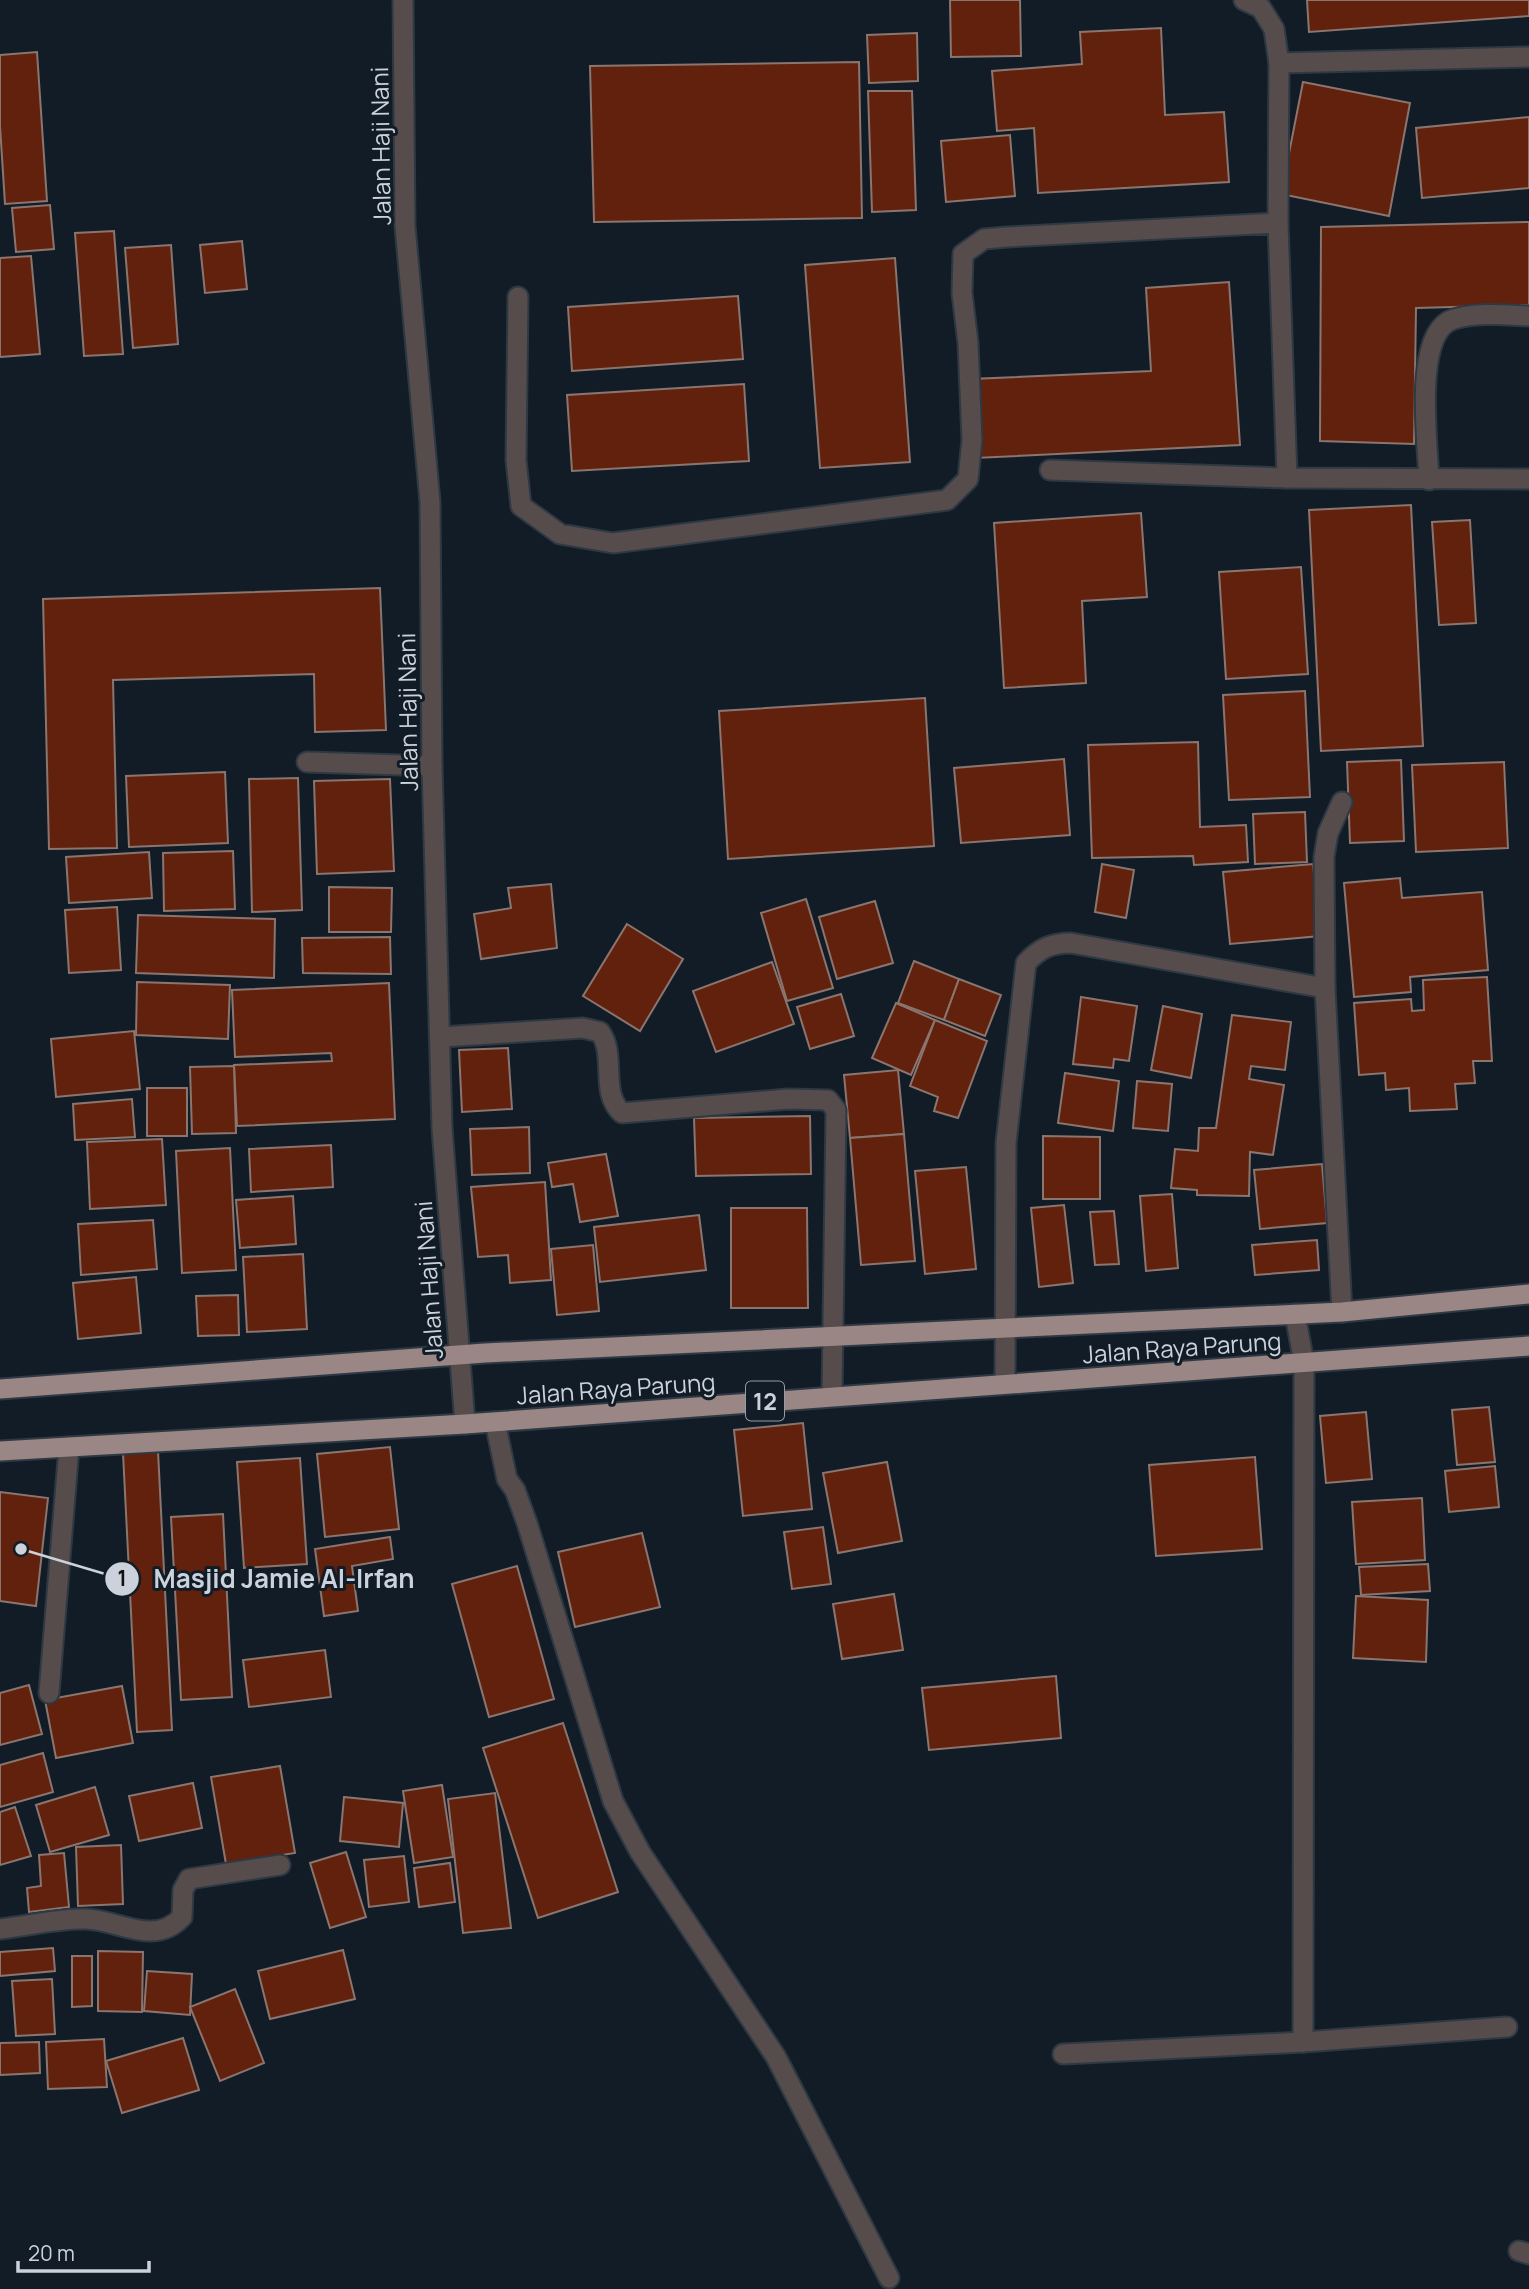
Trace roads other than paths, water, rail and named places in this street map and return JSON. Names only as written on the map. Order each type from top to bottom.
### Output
[{"type":"highway","name":"Jalan Raya Parung","points":[[0,1389],[458,1355],[1342,1312],[1529,1294]]},
{"type":"highway","name":"Jalan Raya Parung","points":[[0,1451],[495,1422],[1529,1346]]},
{"type":"street","name":"Jalan Haji Nani","points":[[403,0],[405,226],[430,502],[432,766],[442,1128],[465,1424]]},
{"type":"street","points":[[1244,0],[1261,8],[1274,29],[1279,63],[1278,223],[1287,478]]},
{"type":"street","points":[[1279,63],[1529,57]]},
{"type":"street","points":[[518,297],[516,460],[521,506],[560,534],[613,543],[947,500],[968,479],[972,440],[968,343],[962,293],[963,254],[984,239],[1278,223]]},
{"type":"street","points":[[1429,480],[1426,389],[1428,355],[1434,335],[1452,319],[1529,316]]},
{"type":"street","points":[[1050,470],[1287,478],[1529,479]]},
{"type":"street","points":[[307,762],[432,766]]},
{"type":"street","points":[[1342,802],[1328,833],[1324,858],[1325,988],[1342,1312]]},
{"type":"street","points":[[1005,1384],[1006,1143],[1026,964],[1036,952],[1054,943],[1070,943],[1325,988]]},
{"type":"street","points":[[441,1037],[583,1028],[600,1032],[607,1043],[610,1098],[612,1105],[622,1113],[788,1099],[828,1100],[833,1104],[836,1110],[832,1396]]},
{"type":"street","points":[[1295,1314],[1304,1363],[1303,2042]]},
{"type":"street","points":[[495,1422],[507,1479],[515,1490],[527,1523],[613,1801],[640,1852],[776,2057],[889,2278]]},
{"type":"street","points":[[49,1693],[69,1447]]},
{"type":"street","points":[[0,1930],[85,1919],[139,1930],[164,1930],[182,1917],[183,1890],[189,1879],[280,1865]]},
{"type":"street","points":[[1063,2054],[1303,2042],[1507,2027]]},
{"type":"place","name":"Masjid Jamie Al-Irfan","points":[[21,1549]]}]
